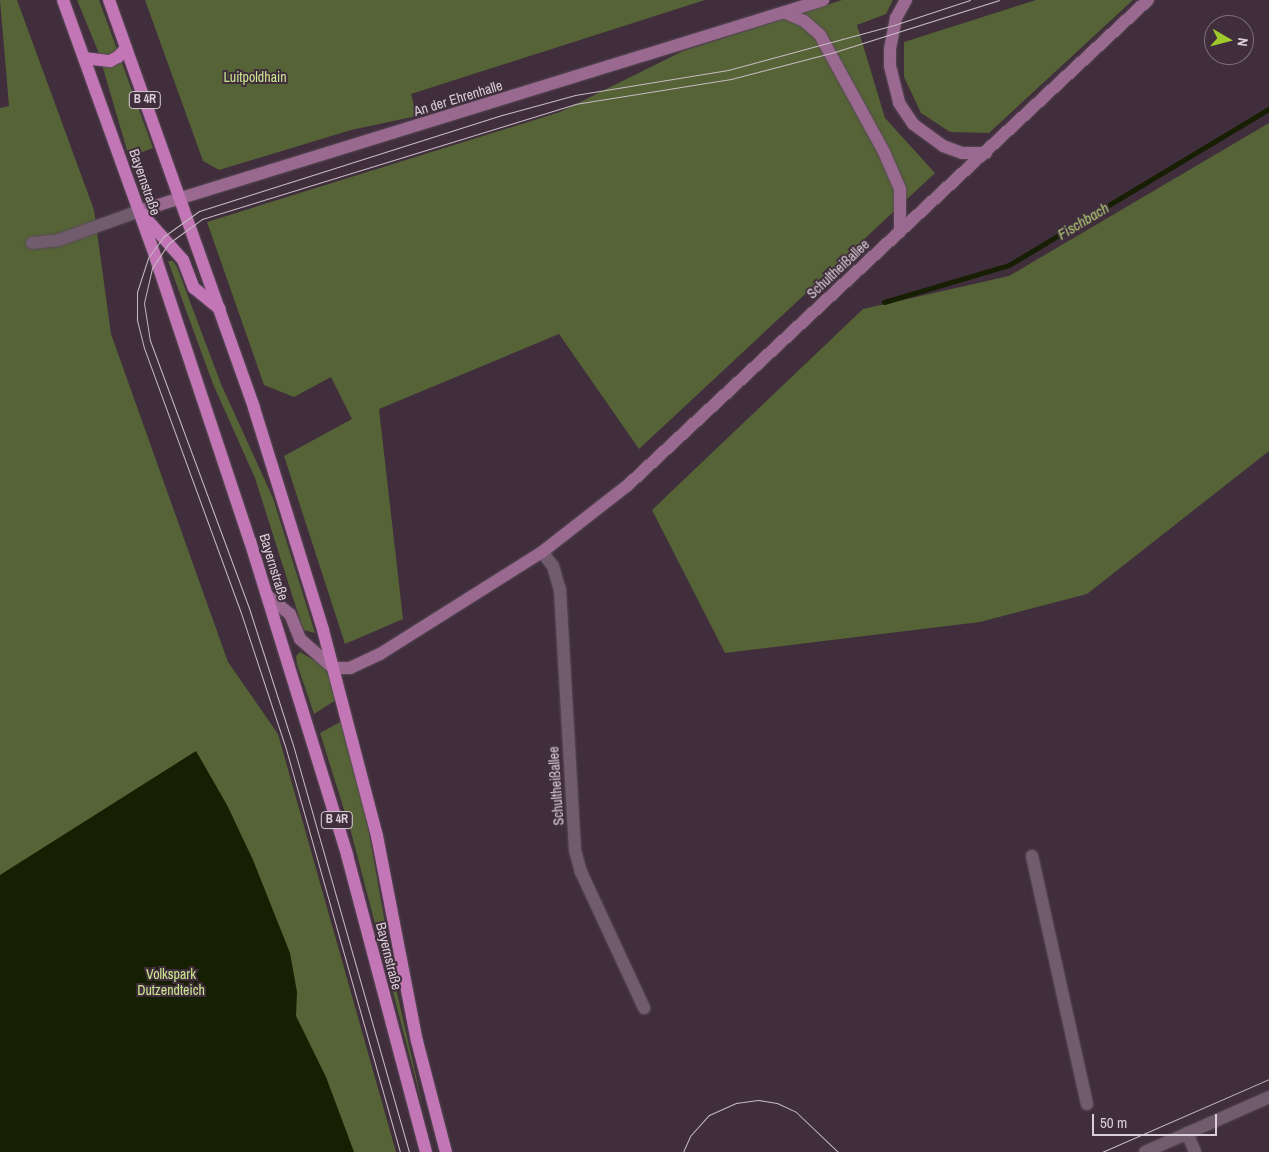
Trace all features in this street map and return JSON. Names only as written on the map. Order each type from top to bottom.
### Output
[{"type":"main road","name":"Bayernstraße","points":[[63,0],[203,396],[267,595],[345,847],[426,1152]]},
{"type":"main road","name":"Bayernstraße","points":[[109,0],[182,199],[257,418],[333,668],[377,836],[417,1041],[446,1152]]},
{"type":"main road","points":[[786,12],[822,0]]},
{"type":"main road","points":[[906,0],[896,18],[890,49],[890,66],[899,104],[913,124],[943,146],[962,153],[986,153]]},
{"type":"main road","name":"Schultheißallee","points":[[333,668],[350,668],[380,654],[542,552],[628,485],[1148,0]]},
{"type":"main road","points":[[786,12],[804,21],[820,34],[884,152],[900,189],[900,232]]},
{"type":"main road","name":"An der Ehrenhalle","points":[[139,211],[786,12]]},
{"type":"main road","points":[[84,58],[110,61],[118,58],[126,48]]},
{"type":"main road","name":"B 4R","points":[[139,211],[183,260],[194,288],[220,309]]},
{"type":"main road","points":[[267,595],[290,614],[300,639],[333,668]]},
{"type":"street","points":[[32,243],[59,240],[139,211]]},
{"type":"street","name":"Schultheißallee","points":[[542,552],[552,566],[560,590],[575,850],[581,872],[644,1008]]},
{"type":"street","points":[[1032,856],[1087,1104]]},
{"type":"street","points":[[1145,1152],[1269,1097]]},
{"type":"street","points":[[1187,1133],[1195,1152]]},
{"type":"green space","name":"Volkspark Dutzendteich","points":[[0,0],[17,0],[94,210],[111,334],[228,662],[278,734],[396,1152],[0,1152],[0,108],[9,106]]},
{"type":"green space","points":[[77,0],[99,0],[153,148],[129,157],[98,51]]},
{"type":"green space","name":"Luitpoldhain","points":[[145,0],[705,0],[411,94],[417,116],[351,130],[219,170],[203,161]]},
{"type":"green space","points":[[842,0],[893,0],[886,14],[857,25],[885,118],[935,173],[639,449],[559,334],[379,409],[403,619],[345,644],[284,456],[352,419],[331,377],[294,397],[264,385],[207,222],[560,112],[683,51]]},
{"type":"green space","points":[[1036,0],[1133,0],[989,133],[950,132],[921,113],[904,77],[904,42]]},
{"type":"green space","points":[[1269,123],[1269,451],[1087,594],[980,622],[725,653],[652,510],[863,309],[1009,276]]},
{"type":"green space","points":[[168,261],[173,261],[177,267],[221,384],[273,498],[315,633],[304,630],[301,623],[255,478],[213,384]]},
{"type":"green space","points":[[300,652],[326,667],[336,700],[314,714],[297,664],[296,656]]},
{"type":"green space","points":[[342,721],[367,821],[398,997],[424,1111],[351,832],[320,733]]},
{"type":"shaded area","points":[[196,751],[227,805],[253,860],[290,953],[297,992],[296,1016],[326,1077],[354,1152],[0,1152],[0,875]]},
{"type":"waterway","name":"Fischbach","points":[[884,302],[1009,265],[1269,109]]},
{"type":"tram line","points":[[400,1152],[285,746],[241,613],[144,348],[137,319],[137,292],[148,258],[163,237],[199,211],[502,115],[575,95],[728,70],[894,25],[970,0]]},
{"type":"tram line","points":[[409,1152],[292,742],[249,608],[150,341],[144,303],[152,268],[169,243],[202,219],[575,104],[731,79],[831,53],[999,0]]},
{"type":"tram line","points":[[1102,1152],[1269,1079]]},
{"type":"tram line","points":[[683,1152],[690,1136],[709,1115],[736,1103],[758,1100],[777,1103],[796,1112],[838,1152]]}]
